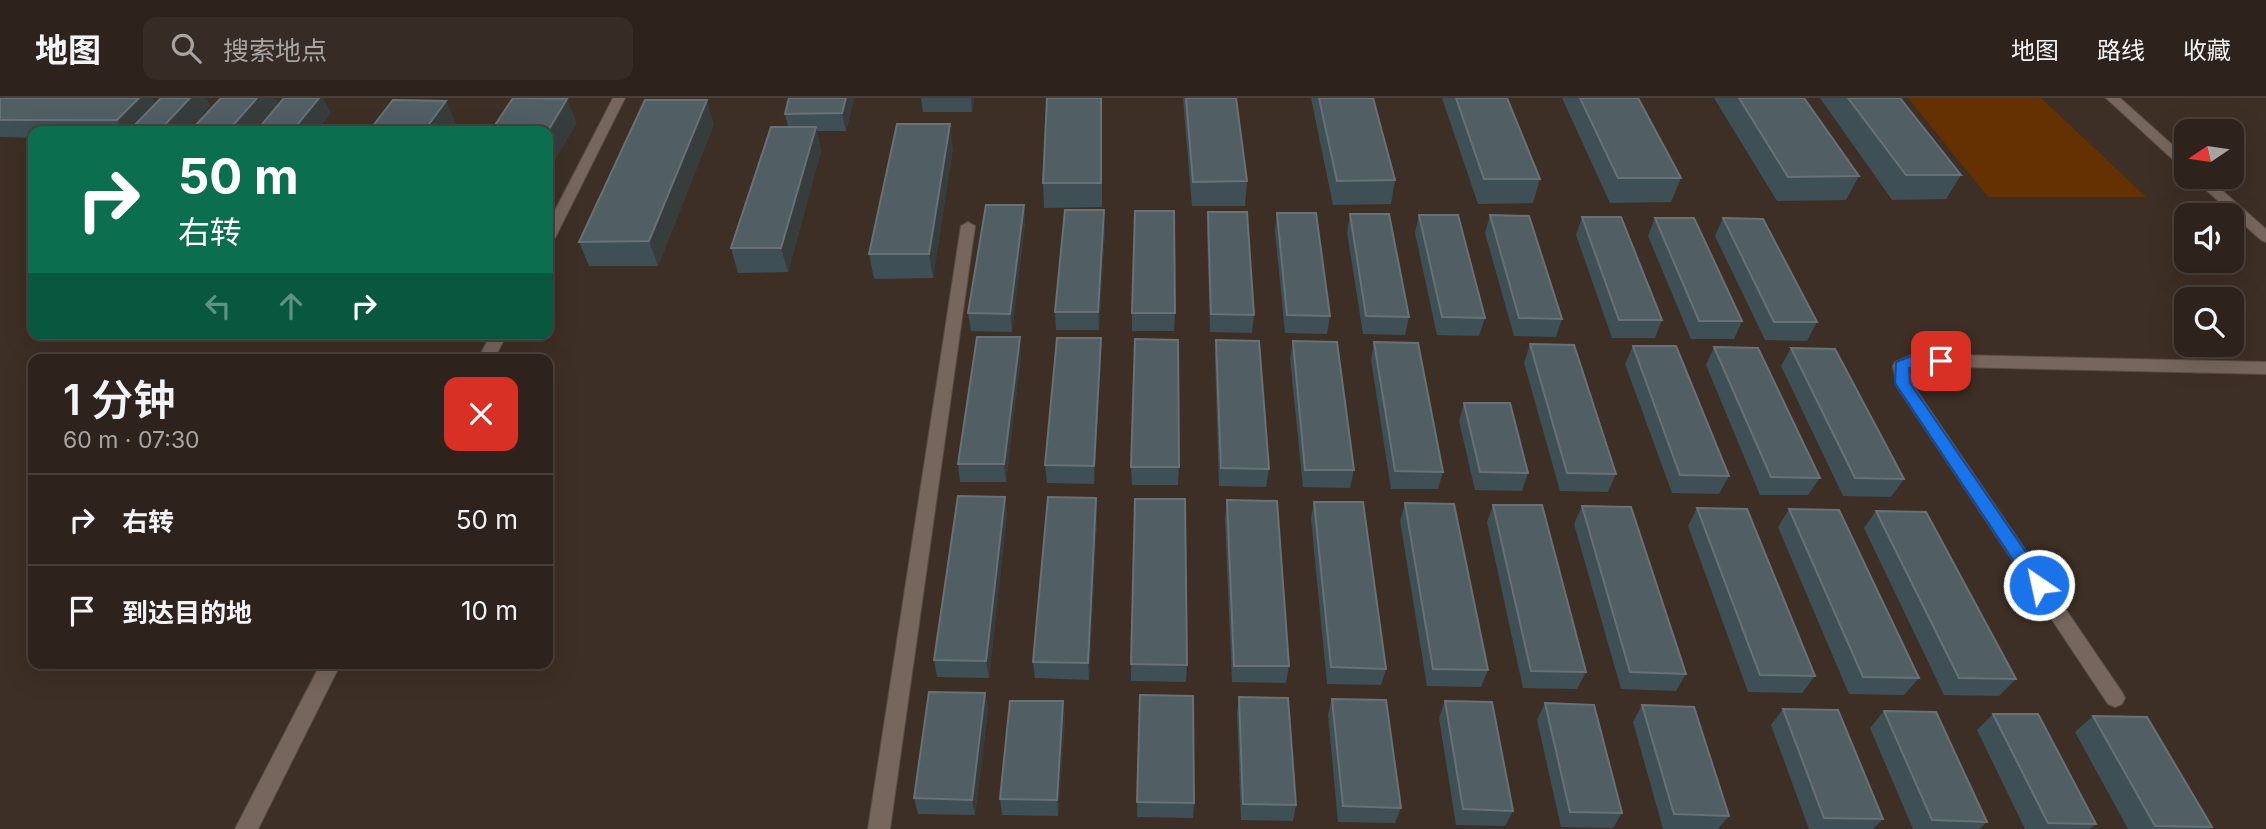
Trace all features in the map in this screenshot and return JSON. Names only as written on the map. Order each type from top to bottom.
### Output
[{"type":"street","points":[[553,228],[619,98]]},
{"type":"street","points":[[2112,98],[2174,153]]},
{"type":"street","points":[[2212,189],[2266,237]]},
{"type":"street","points":[[878,829],[968,226]]},
{"type":"street","points":[[2115,698],[1903,383],[1901,366],[1914,360],[2266,368]]},
{"type":"street","points":[[246,829],[328,669]]},
{"type":"shaded area","points":[[1908,98],[2041,98],[2146,197],[1988,197]]},
{"type":"building","points":[[0,98],[139,98],[117,120],[0,120]]},
{"type":"building","points":[[161,98],[190,98],[164,126],[134,126]]},
{"type":"building","points":[[221,98],[257,98],[232,126],[195,126]]},
{"type":"building","points":[[284,98],[319,98],[296,126],[260,126]]},
{"type":"building","points":[[513,98],[567,99],[551,126],[494,126]]},
{"type":"building","points":[[789,98],[846,98],[842,113],[785,114]]},
{"type":"building","points":[[1047,98],[1101,98],[1101,183],[1043,183]]},
{"type":"building","points":[[1186,98],[1236,98],[1247,181],[1193,182]]},
{"type":"building","points":[[1319,98],[1373,98],[1395,180],[1337,181]]},
{"type":"building","points":[[1456,98],[1507,98],[1540,179],[1484,179]]},
{"type":"building","points":[[1580,98],[1638,98],[1681,178],[1618,178]]},
{"type":"building","points":[[1739,98],[1804,98],[1859,176],[1788,177]]},
{"type":"building","points":[[1848,98],[1900,98],[1961,175],[1906,175]]},
{"type":"building","points":[[393,100],[446,101],[428,126],[373,126]]},
{"type":"building","points":[[645,100],[707,100],[649,241],[579,242]]},
{"type":"building","points":[[897,124],[950,124],[929,254],[869,254]]},
{"type":"building","points":[[771,127],[816,127],[781,248],[731,248]]},
{"type":"building","points":[[986,205],[1024,205],[1010,314],[968,313]]},
{"type":"building","points":[[1065,210],[1104,210],[1098,312],[1055,312]]},
{"type":"building","points":[[1135,211],[1174,211],[1175,313],[1132,313]]},
{"type":"building","points":[[1208,212],[1247,212],[1254,315],[1211,314]]},
{"type":"building","points":[[1277,213],[1316,213],[1330,316],[1287,315]]},
{"type":"building","points":[[1350,214],[1389,214],[1409,317],[1366,316]]},
{"type":"building","points":[[1419,215],[1458,215],[1485,318],[1442,317]]},
{"type":"building","points":[[1490,215],[1529,216],[1562,319],[1519,318]]},
{"type":"building","points":[[1582,217],[1621,217],[1662,320],[1619,320]]},
{"type":"building","points":[[1655,218],[1694,218],[1742,321],[1699,321]]},
{"type":"building","points":[[1723,218],[1763,219],[1817,322],[1774,322]]},
{"type":"building","points":[[977,337],[1020,337],[1004,464],[958,464]]},
{"type":"building","points":[[1057,338],[1101,338],[1094,466],[1045,465]]},
{"type":"building","points":[[1135,339],[1178,340],[1179,467],[1131,467]]},
{"type":"building","points":[[1216,340],[1259,341],[1269,469],[1221,468]]},
{"type":"building","points":[[1293,341],[1337,342],[1354,470],[1305,470]]},
{"type":"building","points":[[1374,342],[1418,343],[1443,472],[1395,471]]},
{"type":"building","points":[[1530,344],[1574,345],[1616,474],[1567,473]]},
{"type":"building","points":[[1633,346],[1676,346],[1729,476],[1680,475]]},
{"type":"building","points":[[1714,347],[1758,348],[1820,478],[1771,477]]},
{"type":"building","points":[[1791,348],[1835,349],[1904,479],[1855,478]]},
{"type":"building","points":[[1464,403],[1510,403],[1528,473],[1480,472]]},
{"type":"building","points":[[958,496],[1005,497],[986,661],[934,660]]},
{"type":"building","points":[[1048,497],[1096,498],[1088,663],[1033,662]]},
{"type":"building","points":[[1135,499],[1185,499],[1187,665],[1131,664]]},
{"type":"building","points":[[1227,500],[1277,501],[1289,666],[1234,666]]},
{"type":"building","points":[[1314,502],[1363,502],[1386,669],[1331,667]]},
{"type":"building","points":[[1405,503],[1454,504],[1488,670],[1433,669]]},
{"type":"building","points":[[1493,505],[1542,505],[1586,672],[1531,671]]},
{"type":"building","points":[[1582,506],[1631,507],[1686,674],[1630,672]]},
{"type":"building","points":[[1697,508],[1747,509],[1815,676],[1760,675]]},
{"type":"building","points":[[1789,509],[1839,510],[1919,678],[1863,677]]},
{"type":"building","points":[[1876,511],[1926,512],[2016,679],[1959,678]]},
{"type":"building","points":[[929,692],[985,693],[972,800],[914,798]]},
{"type":"building","points":[[1140,695],[1193,696],[1194,803],[1137,802]]},
{"type":"building","points":[[1239,697],[1288,698],[1296,805],[1243,804]]},
{"type":"building","points":[[1332,699],[1386,700],[1401,808],[1343,806]]},
{"type":"building","points":[[1010,701],[1063,701],[1057,800],[1000,799]]},
{"type":"building","points":[[1445,701],[1492,702],[1513,811],[1463,809]]},
{"type":"building","points":[[1545,703],[1594,705],[1622,813],[1570,812]]},
{"type":"building","points":[[1642,705],[1694,707],[1729,816],[1674,814]]},
{"type":"building","points":[[1783,709],[1838,710],[1883,819],[1824,818]]},
{"type":"building","points":[[1884,711],[1936,712],[1987,822],[1932,820]]},
{"type":"building","points":[[1993,714],[2038,714],[2096,824],[2048,823]]},
{"type":"building","points":[[2093,716],[2147,717],[2212,827],[2155,826]]},
{"type":"route","points":[[1941,361],[1914,360],[1901,366],[1903,383],[2039,585]]}]
